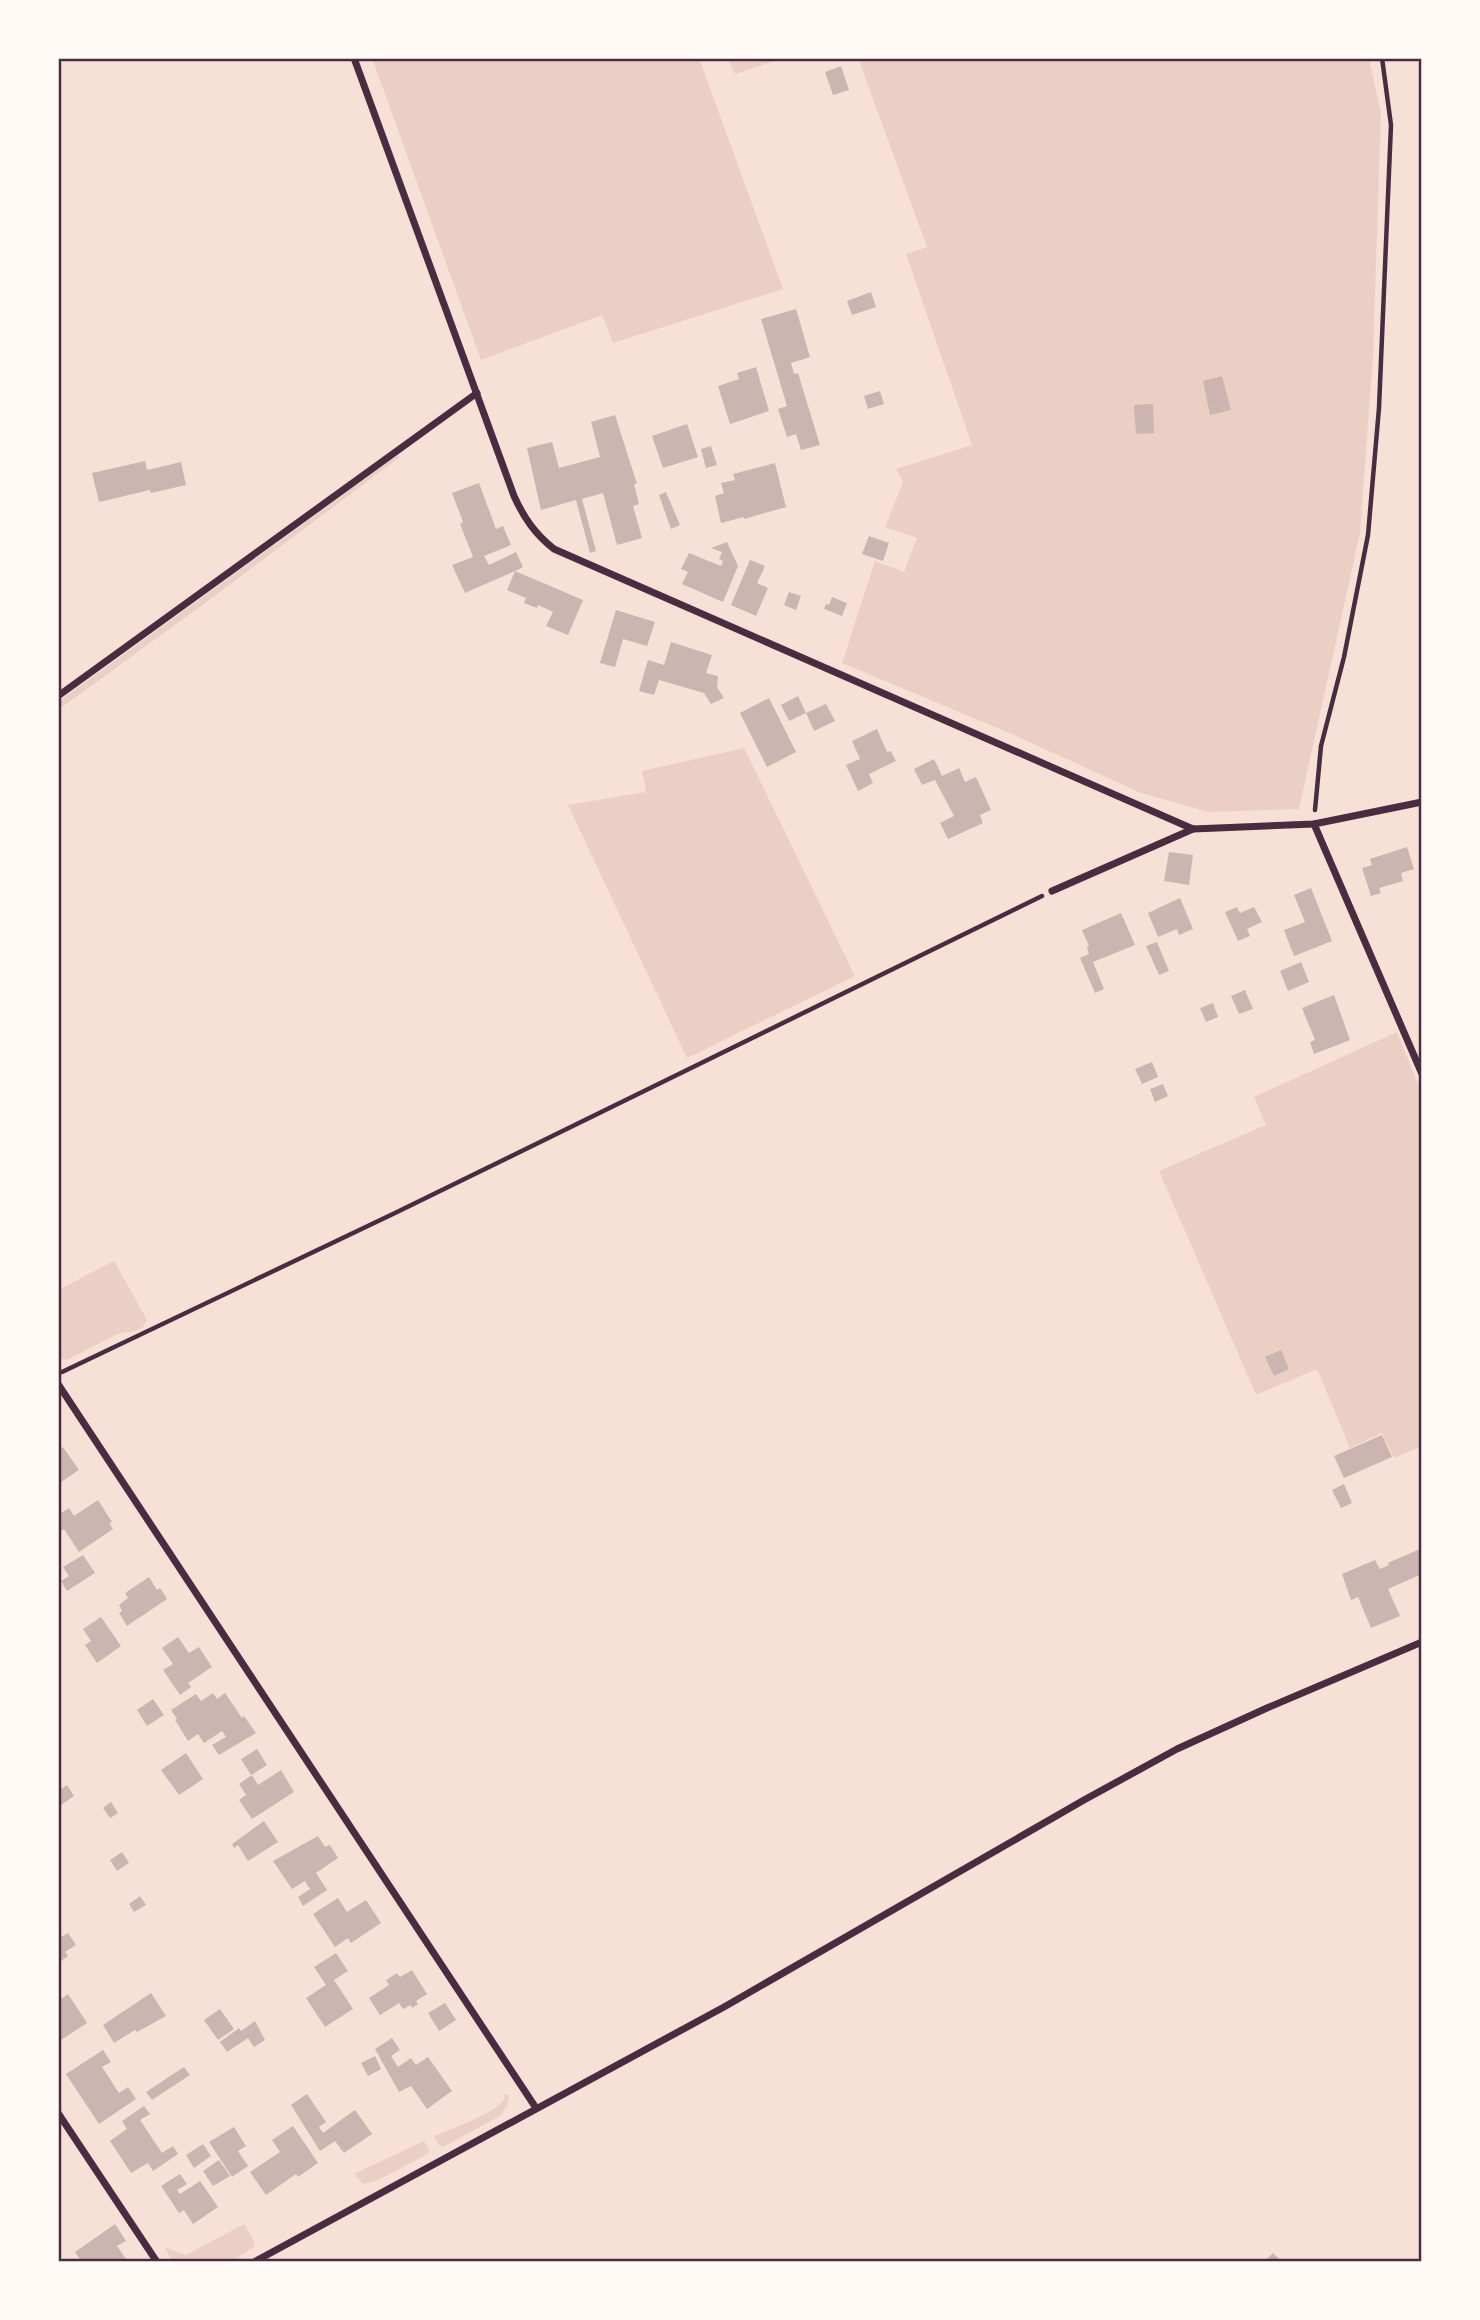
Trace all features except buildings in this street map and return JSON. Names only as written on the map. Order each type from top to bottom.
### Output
[{"type":"street","points":[[354,58],[524,518],[538,536],[554,550],[1192,829]]},
{"type":"street","points":[[58,696],[477,393]]},
{"type":"street","points":[[1052,891],[1192,829],[1314,824],[1422,802]]},
{"type":"street","points":[[1314,824],[1422,1074]]},
{"type":"street","points":[[58,1384],[536,2108]]},
{"type":"street","points":[[254,2262],[724,2007],[1177,1749],[1422,1642]]},
{"type":"street","points":[[58,2113],[157,2262]]},
{"type":"path","points":[[1314,824],[1321,746],[1344,657],[1368,535],[1379,408],[1391,125],[1382,58]]},
{"type":"path","points":[[58,1374],[407,1207],[1052,891]]},
{"type":"shaded area","points":[[372,58],[699,58],[783,289],[613,343],[602,315],[481,360]]},
{"type":"shaded area","points":[[728,58],[783,58],[735,74]]},
{"type":"shaded area","points":[[858,58],[1369,58],[1381,113],[1373,356],[1360,533],[1299,809],[1209,812],[1141,793],[1014,735],[842,663],[875,561],[904,572],[917,538],[885,527],[903,482],[896,469],[972,445],[906,254],[927,247]]},
{"type":"shaded area","points":[[398,455],[400,457],[58,710],[58,702]]},
{"type":"shaded area","points":[[744,748],[855,976],[687,1058],[568,805],[646,792],[642,771]]},
{"type":"shaded area","points":[[1397,1032],[1422,1094],[1422,1446],[1394,1458],[1382,1433],[1350,1448],[1317,1369],[1256,1395],[1159,1171],[1266,1125],[1254,1097]]},
{"type":"shaded area","points":[[114,1261],[147,1320],[143,1327],[117,1334],[67,1360],[58,1358],[58,1290]]},
{"type":"shaded area","points":[[509,2094],[508,2104],[500,2116],[443,2147],[439,2145],[434,2136],[484,2115],[500,2104],[505,2098],[503,2095]]},
{"type":"shaded area","points":[[424,2141],[429,2150],[428,2154],[376,2181],[363,2184],[354,2174]]},
{"type":"shaded area","points":[[244,2224],[254,2241],[254,2247],[231,2262],[173,2262],[164,2247],[186,2255]]}]
